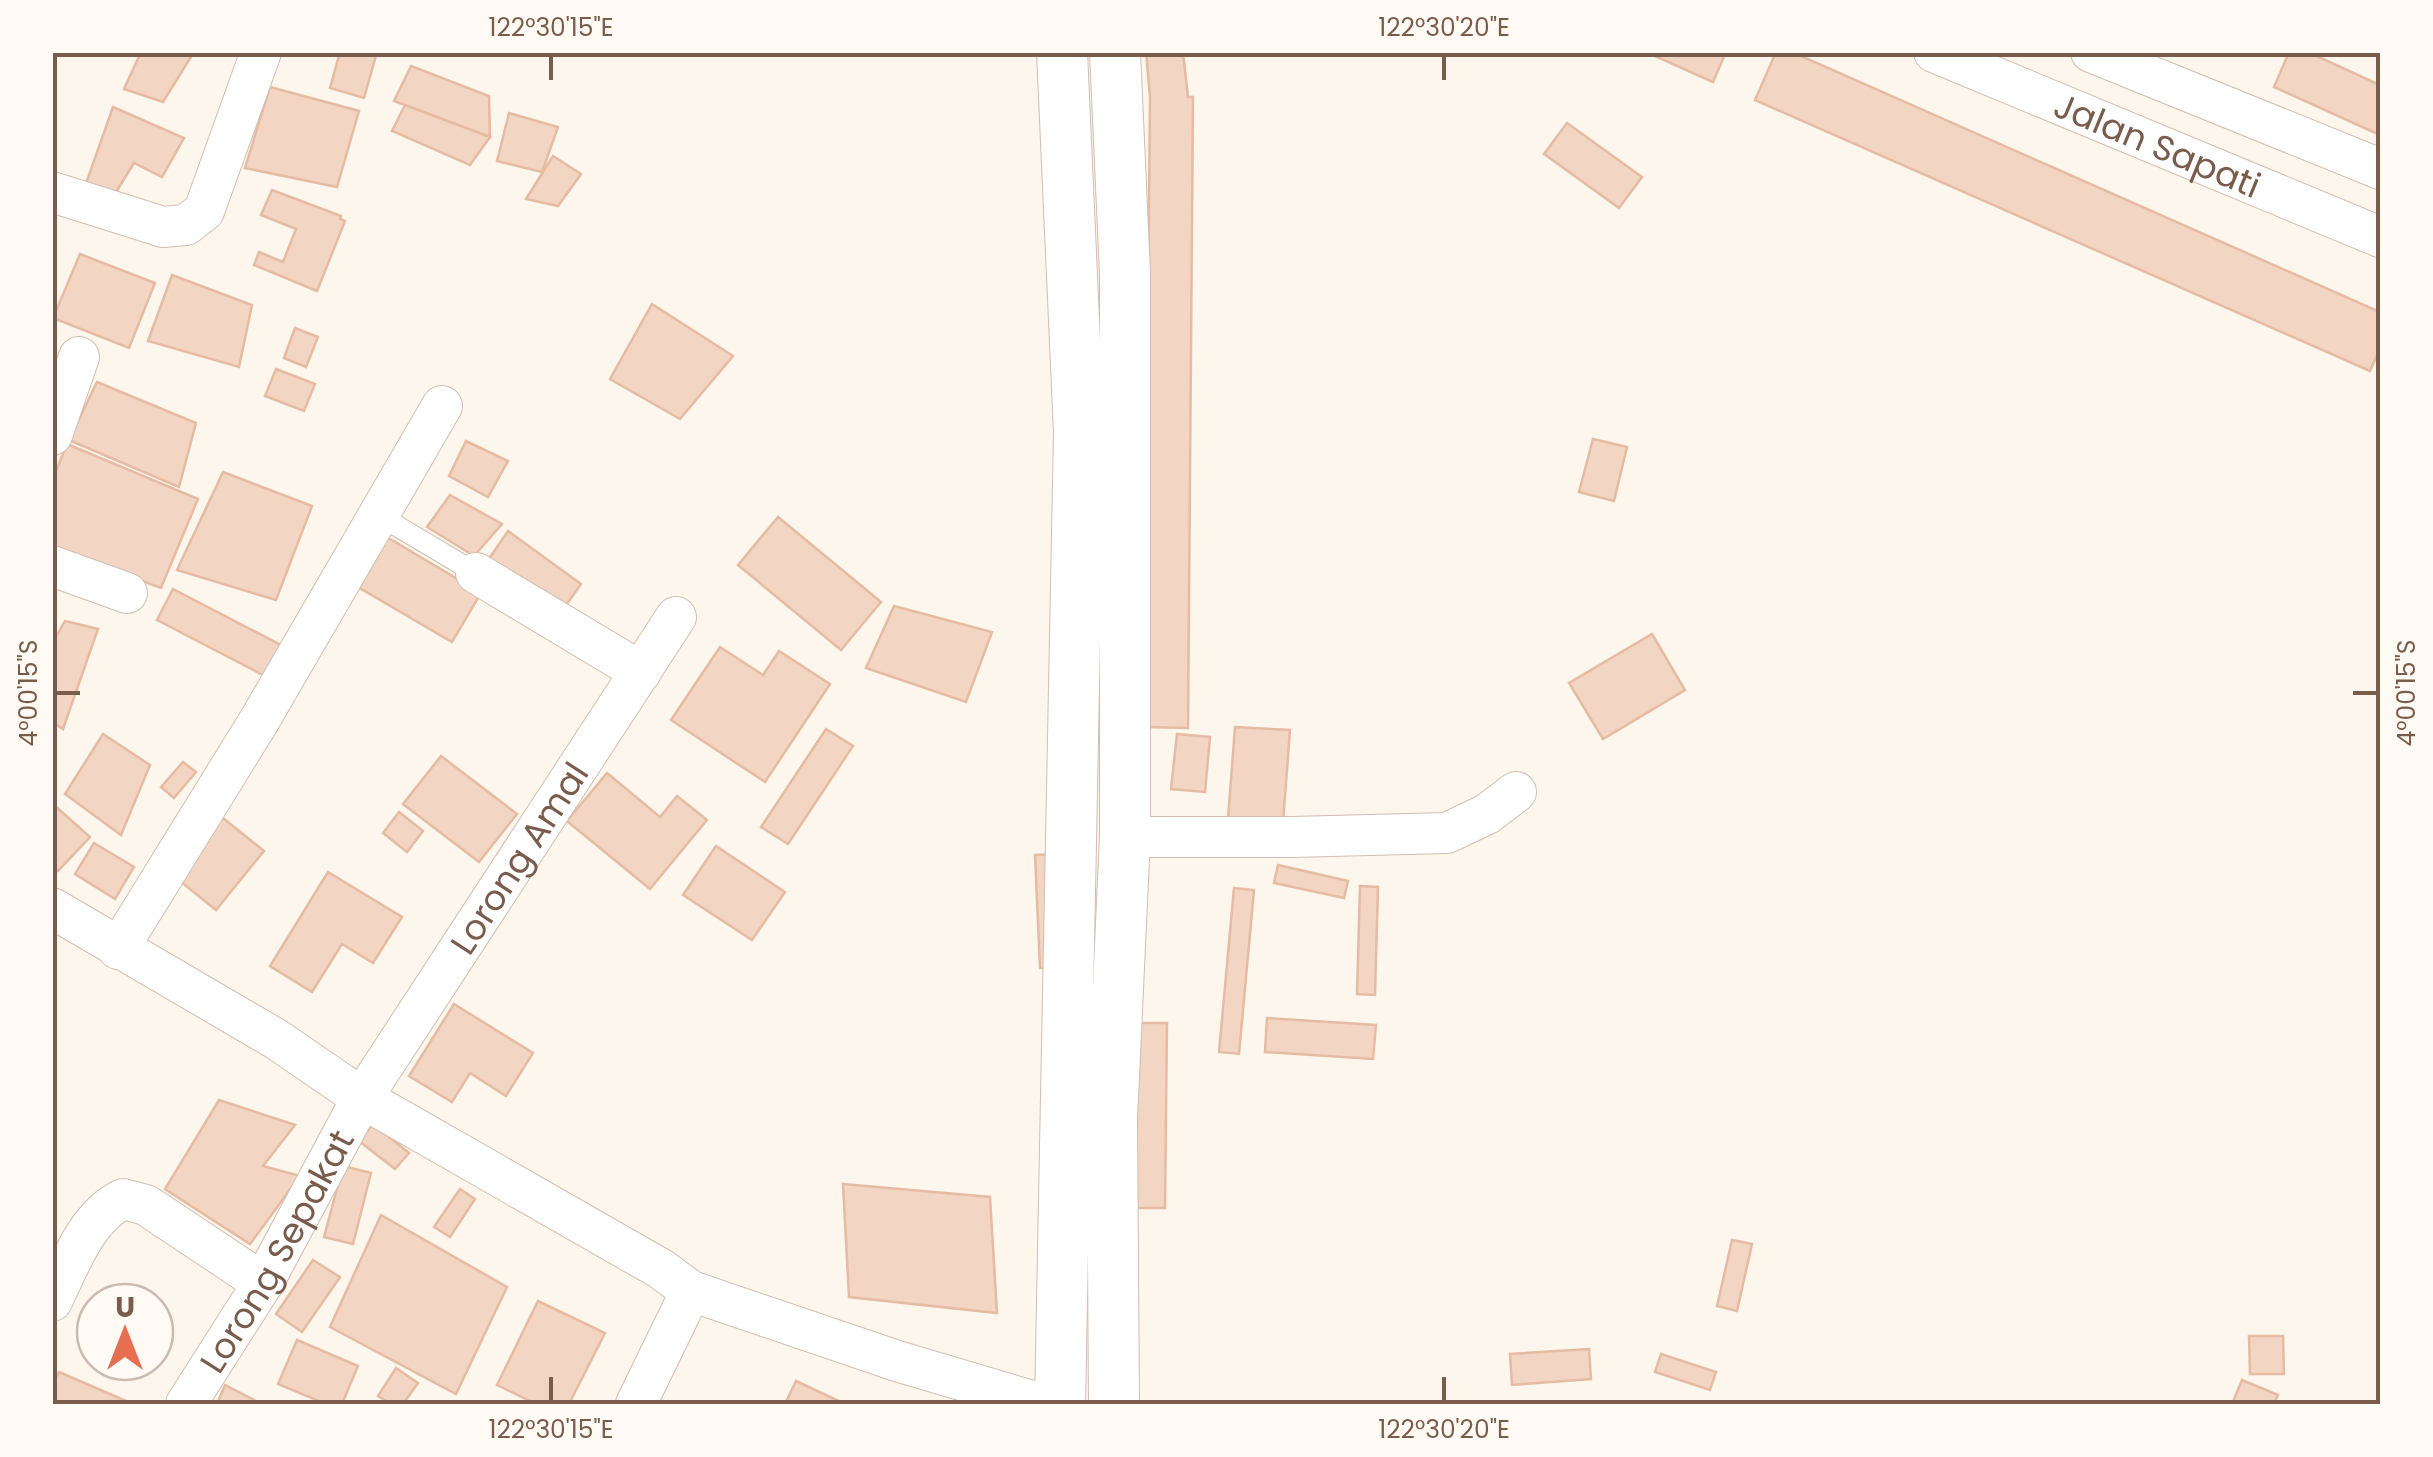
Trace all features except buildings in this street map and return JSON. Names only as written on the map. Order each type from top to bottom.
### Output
[{"type":"street","points":[[52,192],[163,227],[186,226],[204,211],[261,52]]},
{"type":"street","points":[[1060,1404],[1079,432],[1062,52]]},
{"type":"street","points":[[1114,1404],[1112,1119],[1125,836],[1125,274],[1115,52]]},
{"type":"street","name":"Jalan Sapati","points":[[1934,52],[2380,238]]},
{"type":"street","name":"Jalan Sapati","points":[[2090,52],[2380,169]]},
{"type":"street","points":[[2317,213],[2342,154]]},
{"type":"street","points":[[52,435],[79,357]]},
{"type":"street","points":[[118,949],[380,516],[442,406]]},
{"type":"street","points":[[52,566],[127,593]]},
{"type":"street","points":[[476,573],[640,672]]},
{"type":"street","name":"Lorong Amal","points":[[362,1098],[676,617]]},
{"type":"street","points":[[1125,836],[1446,833],[1487,814],[1516,792]]},
{"type":"street","points":[[53,910],[276,1040],[362,1098],[661,1269],[691,1291],[897,1362],[1042,1404]]},
{"type":"street","name":"Lorong Sepakat","points":[[186,1404],[263,1283],[362,1098]]},
{"type":"street","points":[[52,1301],[78,1246],[108,1206],[122,1199],[146,1205],[263,1283]]},
{"type":"street","points":[[636,1404],[691,1291]]},
{"type":"lane","points":[[380,516],[476,573]]}]
